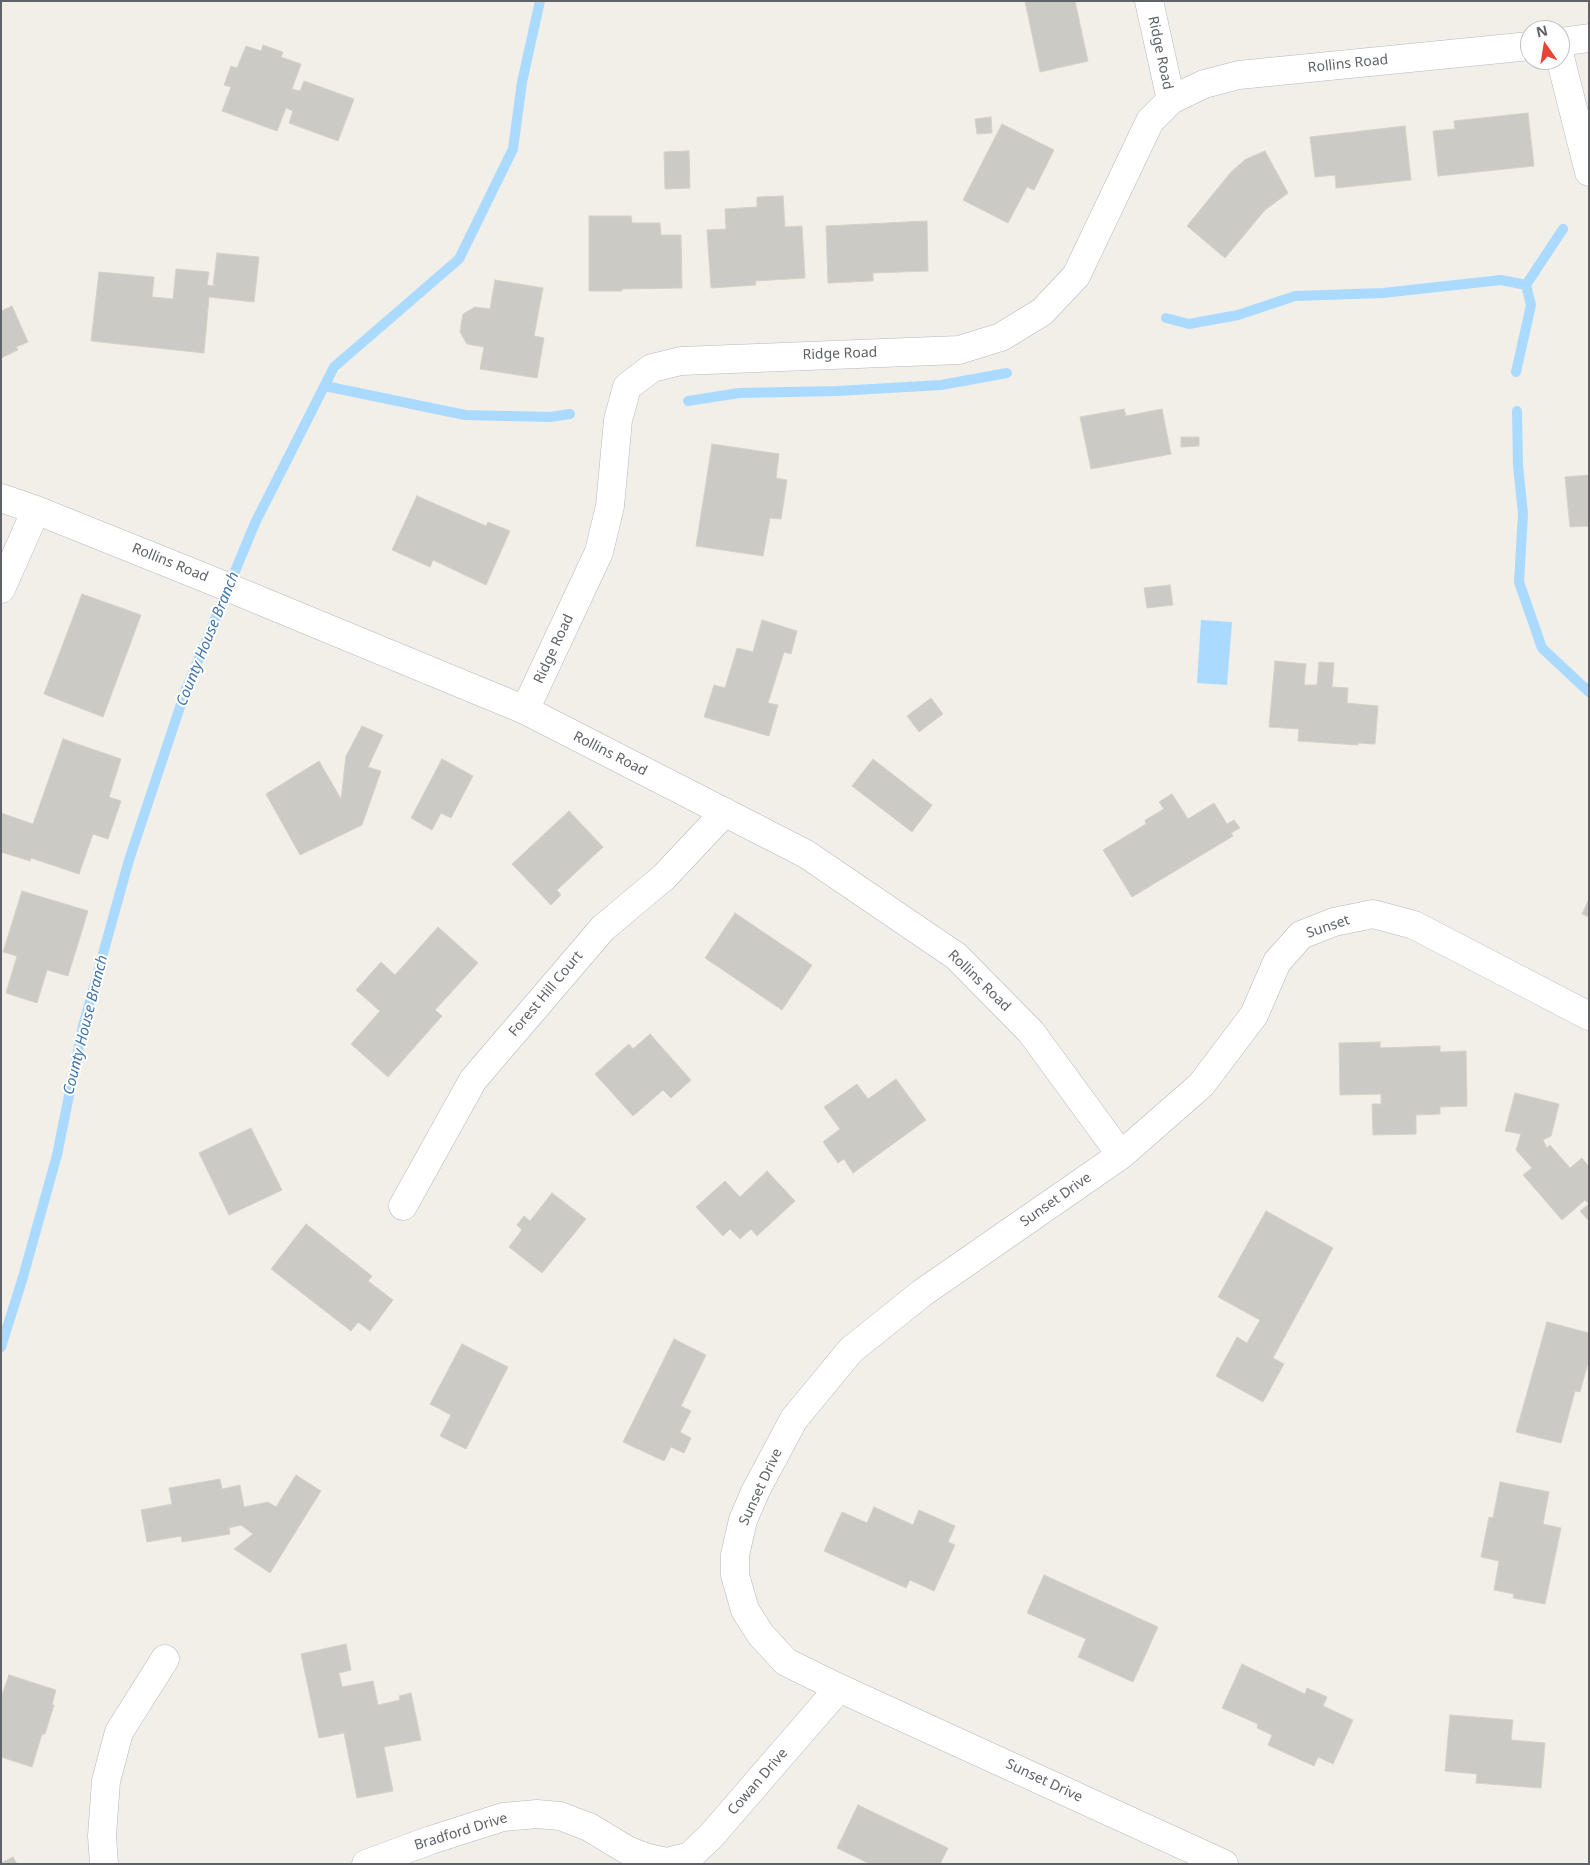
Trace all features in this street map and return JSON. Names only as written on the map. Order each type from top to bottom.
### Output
[{"type":"street","name":"Ridge Road","points":[[525,710],[599,552],[610,506],[618,420],[627,387],[652,368],[681,361],[959,350],[1001,338],[1042,312],[1076,276],[1150,121],[1171,100],[1149,1]]},
{"type":"street","points":[[1570,41],[1589,38]]},
{"type":"street","name":"Rollins Road","points":[[1171,100],[1204,84],[1239,75],[1520,47]]},
{"type":"street","points":[[1563,70],[1589,172]]},
{"type":"street","name":"Rollins Road","points":[[1,498],[203,576],[525,710],[806,854],[956,956],[1031,1032],[1120,1155]]},
{"type":"street","points":[[1,589],[36,510]]},
{"type":"street","name":"Forest Hill Court","points":[[403,1206],[473,1080],[603,928],[664,877],[725,812]]},
{"type":"street","name":"Sunset","points":[[1120,1155],[1201,1085],[1254,1015],[1277,962],[1301,935],[1334,922],[1373,914],[1414,925],[1589,1016]]},
{"type":"street","name":"Sunset Drive","points":[[1120,1155],[922,1293],[851,1350],[794,1419],[756,1490],[742,1520],[735,1555],[735,1575],[745,1610],[761,1635],[786,1662],[1224,1864]]},
{"type":"street","points":[[104,1864],[102,1836],[106,1782],[119,1732],[165,1659]]},
{"type":"street","name":"Cowan Drive","points":[[668,1862],[690,1856],[711,1836],[840,1688]]},
{"type":"street","name":"Bradford Drive","points":[[366,1864],[430,1840],[504,1817],[537,1814],[560,1816],[588,1827],[627,1850],[648,1858],[668,1862]]},
{"type":"water","points":[[1201,620],[1232,622],[1227,685],[1197,683]]},
{"type":"building","points":[[1025,1],[1075,1],[1088,61],[1040,72]]},
{"type":"building","points":[[263,45],[283,52],[281,57],[301,64],[292,89],[300,91],[304,81],[354,99],[338,141],[289,123],[293,111],[286,108],[277,131],[222,111],[231,87],[224,85],[231,66],[237,68],[246,46],[261,51]]},
{"type":"building","points":[[1528,113],[1534,166],[1438,176],[1433,131],[1455,129],[1454,121]]},
{"type":"building","points":[[991,117],[992,133],[977,134],[975,119]]},
{"type":"building","points":[[1002,124],[1054,150],[1034,190],[1027,187],[1008,223],[963,200]]},
{"type":"building","points":[[1405,126],[1411,180],[1336,188],[1335,175],[1315,177],[1310,137]]},
{"type":"building","points":[[689,151],[690,188],[665,189],[664,152]]},
{"type":"building","points":[[1265,151],[1288,193],[1265,210],[1225,258],[1187,226],[1231,172],[1246,159]]},
{"type":"building","points":[[783,196],[785,227],[802,226],[805,278],[755,281],[756,285],[711,288],[707,230],[726,229],[725,209],[757,207],[757,197]]},
{"type":"building","points":[[589,216],[631,216],[632,223],[660,223],[661,235],[681,235],[682,288],[589,291]]},
{"type":"building","points":[[927,221],[928,271],[873,273],[873,281],[828,283],[826,226]]},
{"type":"building","points":[[217,253],[259,257],[254,302],[209,297],[204,353],[91,341],[99,272],[154,277],[152,297],[173,299],[176,269],[209,272],[207,285],[213,286]]},
{"type":"building","points":[[495,280],[543,288],[534,336],[544,338],[537,378],[480,369],[484,347],[467,344],[460,332],[463,314],[475,307],[490,309]]},
{"type":"building","points":[[12,306],[28,342],[16,347],[18,350],[1,358],[1,311]]},
{"type":"building","points":[[1124,409],[1126,416],[1162,409],[1171,454],[1091,469],[1080,417]]},
{"type":"building","points":[[1181,437],[1199,437],[1199,446],[1181,447]]},
{"type":"building","points":[[712,444],[779,454],[776,478],[787,480],[781,519],[770,518],[763,556],[696,546]]},
{"type":"building","points":[[1589,475],[1589,526],[1570,527],[1565,477]]},
{"type":"building","points":[[417,496],[486,526],[488,522],[510,531],[486,585],[433,560],[430,567],[392,550]]},
{"type":"building","points":[[1170,585],[1173,605],[1147,608],[1144,588]]},
{"type":"building","points":[[82,594],[141,615],[103,717],[44,694]]},
{"type":"building","points":[[762,620],[797,631],[791,654],[784,652],[768,703],[778,705],[769,736],[704,717],[714,685],[725,688],[737,648],[753,652]]},
{"type":"building","points":[[1275,661],[1306,664],[1304,685],[1317,685],[1319,662],[1334,663],[1332,687],[1348,688],[1347,703],[1378,706],[1375,744],[1358,743],[1358,745],[1298,741],[1299,729],[1269,727]]},
{"type":"building","points":[[931,698],[943,714],[919,732],[907,716]]},
{"type":"building","points":[[362,726],[383,735],[368,767],[381,771],[362,825],[300,855],[266,794],[319,761],[341,799],[346,756]]},
{"type":"building","points":[[63,739],[121,759],[109,797],[121,801],[108,839],[93,834],[79,874],[31,858],[30,861],[1,852],[1,813],[33,824]]},
{"type":"building","points":[[442,759],[473,776],[451,818],[441,813],[432,830],[411,818]]},
{"type":"building","points":[[873,759],[932,805],[912,832],[852,786]]},
{"type":"building","points":[[1172,794],[1188,819],[1214,803],[1227,824],[1234,820],[1240,828],[1231,833],[1233,836],[1132,897],[1103,850],[1146,824],[1145,820],[1164,809],[1159,802]]},
{"type":"building","points":[[569,811],[603,847],[557,890],[561,895],[551,905],[512,864]]},
{"type":"building","points":[[22,891],[88,911],[68,976],[47,970],[37,1003],[6,993],[17,956],[3,952]]},
{"type":"building","points":[[1589,899],[1589,917],[1582,914]]},
{"type":"building","points":[[735,913],[812,965],[782,1010],[705,958]]},
{"type":"building","points":[[438,927],[478,963],[435,1010],[442,1016],[388,1077],[351,1044],[380,1011],[356,990],[381,962],[395,975]]},
{"type":"building","points":[[650,1034],[691,1080],[671,1098],[663,1090],[633,1116],[595,1074],[629,1044],[633,1049]]},
{"type":"building","points":[[1380,1042],[1380,1048],[1440,1046],[1440,1052],[1466,1051],[1467,1106],[1440,1107],[1440,1114],[1416,1115],[1416,1134],[1373,1135],[1372,1104],[1381,1104],[1381,1094],[1340,1095],[1339,1043]]},
{"type":"building","points":[[896,1079],[926,1120],[853,1173],[844,1159],[838,1163],[823,1142],[840,1129],[824,1107],[857,1084],[868,1099]]},
{"type":"building","points":[[1515,1093],[1559,1104],[1551,1136],[1543,1140],[1547,1148],[1550,1145],[1570,1168],[1582,1158],[1589,1167],[1589,1204],[1585,1200],[1562,1220],[1523,1175],[1532,1168],[1516,1150],[1521,1134],[1505,1131]]},
{"type":"building","points":[[251,1128],[282,1190],[229,1215],[199,1153]]},
{"type":"building","points":[[767,1171],[795,1201],[757,1236],[751,1229],[740,1239],[730,1229],[723,1236],[696,1207],[725,1181],[740,1197]]},
{"type":"building","points":[[552,1193],[586,1219],[542,1273],[509,1247],[522,1230],[517,1225],[524,1216],[530,1221]]},
{"type":"building","points":[[1589,1204],[1589,1221],[1580,1211]]},
{"type":"building","points":[[1266,1211],[1333,1248],[1273,1358],[1284,1364],[1263,1402],[1216,1376],[1237,1337],[1247,1343],[1260,1320],[1218,1297]]},
{"type":"building","points":[[306,1224],[372,1276],[368,1281],[393,1300],[370,1331],[358,1322],[351,1331],[271,1269]]},
{"type":"building","points":[[1547,1322],[1589,1333],[1589,1359],[1580,1392],[1575,1391],[1561,1443],[1516,1432]]},
{"type":"building","points":[[674,1339],[706,1355],[681,1406],[691,1411],[680,1432],[691,1438],[684,1453],[671,1447],[664,1461],[623,1442]]},
{"type":"building","points":[[462,1344],[508,1367],[466,1449],[440,1436],[451,1415],[430,1404]]},
{"type":"building","points":[[296,1475],[321,1491],[270,1573],[234,1549],[253,1534],[241,1525],[229,1528],[230,1534],[182,1542],[181,1536],[147,1542],[141,1510],[172,1504],[169,1488],[220,1479],[222,1489],[240,1485],[244,1507],[268,1502],[276,1507]]},
{"type":"building","points":[[1500,1482],[1549,1492],[1543,1524],[1561,1528],[1545,1604],[1513,1598],[1514,1594],[1494,1590],[1499,1561],[1481,1557],[1489,1517],[1493,1518]]},
{"type":"building","points":[[874,1507],[913,1525],[919,1510],[955,1526],[948,1542],[955,1545],[934,1591],[910,1580],[906,1588],[824,1551],[842,1512],[867,1523]]},
{"type":"building","points":[[1044,1575],[1158,1627],[1133,1682],[1078,1657],[1086,1639],[1027,1613]]},
{"type":"building","points":[[346,1644],[351,1670],[339,1673],[342,1687],[373,1681],[378,1705],[400,1700],[399,1696],[411,1693],[421,1740],[384,1747],[393,1791],[357,1798],[344,1733],[319,1738],[301,1654]]},
{"type":"building","points":[[1242,1664],[1305,1694],[1307,1688],[1327,1697],[1323,1706],[1353,1720],[1333,1764],[1318,1757],[1314,1766],[1268,1745],[1272,1735],[1257,1728],[1258,1724],[1222,1708]]},
{"type":"building","points":[[9,1675],[56,1690],[52,1705],[54,1705],[45,1734],[42,1734],[32,1767],[1,1757],[1,1698]]},
{"type":"building","points":[[1450,1715],[1513,1720],[1511,1740],[1545,1743],[1541,1788],[1476,1783],[1477,1774],[1445,1771]]},
{"type":"building","points":[[858,1805],[948,1848],[940,1864],[870,1864],[837,1848]]},
{"type":"building","points":[[13,1857],[17,1864],[1,1864],[1,1863]]},
{"type":"waterway","name":"County House Branch","points":[[1,1347],[23,1277],[57,1155],[83,1026],[129,860],[185,692],[255,523],[334,367],[459,259],[513,149],[522,82],[540,1]]},
{"type":"waterway","points":[[1526,285],[1563,229]]},
{"type":"waterway","points":[[1166,318],[1189,324],[1238,315],[1295,296],[1383,293],[1501,280],[1526,285],[1531,305],[1516,372]]},
{"type":"waterway","points":[[688,401],[739,393],[838,391],[941,385],[1007,373]]},
{"type":"waterway","points":[[325,386],[465,415],[550,417],[570,414]]},
{"type":"waterway","points":[[1517,411],[1518,465],[1523,514],[1519,582],[1542,648],[1589,692]]}]
